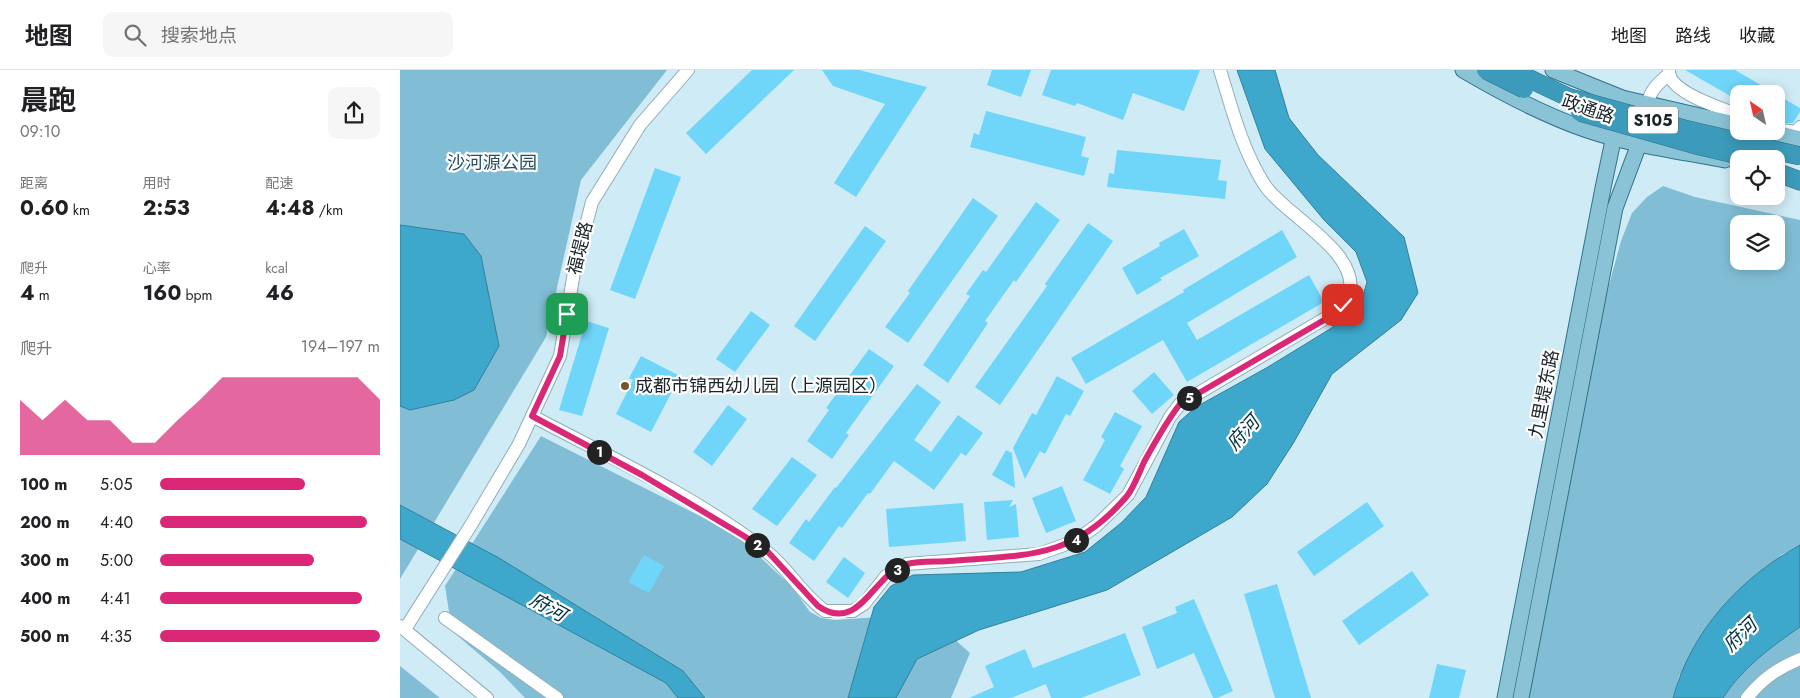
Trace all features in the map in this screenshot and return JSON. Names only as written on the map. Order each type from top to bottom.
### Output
[{"type":"highway","name":"S105","points":[[1486,70],[1555,104],[1620,125],[1730,152]]},
{"type":"highway","name":"S105","points":[[1512,70],[1570,98],[1800,156]]},
{"type":"highway","points":[[1785,165],[1800,168]]},
{"type":"highway","points":[[1785,175],[1800,181]]},
{"type":"main road","name":"政通路","points":[[1463,70],[1546,114],[1587,130],[1639,144],[1730,160]]},
{"type":"main road","name":"政通路","points":[[1553,70],[1622,98],[1730,123]]},
{"type":"main road","name":"九里堤东路","points":[[1505,698],[1622,98]]},
{"type":"main road","points":[[1521,698],[1614,208],[1639,144],[1648,105]]},
{"type":"main road","points":[[1785,135],[1800,139]]},
{"type":"main road","points":[[1785,172],[1800,175]]},
{"type":"street","name":"福堤路","points":[[402,628],[471,525],[519,444],[560,356],[574,272],[592,202],[640,124],[688,70]]},
{"type":"street","points":[[532,416],[650,479],[744,536],[768,552],[825,611],[853,612],[864,604],[886,576],[907,564],[1039,554],[1075,541],[1096,526],[1128,495],[1170,417],[1180,404],[1331,316],[1343,305],[1350,292],[1348,274],[1337,254],[1266,187],[1255,170],[1240,135],[1220,70]]},
{"type":"street","points":[[1648,105],[1650,95],[1657,84],[1669,72],[1684,92],[1730,111]]},
{"type":"street","points":[[1785,130],[1796,132],[1800,127]]},
{"type":"street","points":[[445,618],[557,698]]},
{"type":"street","points":[[402,628],[487,698]]},
{"type":"street","points":[[1747,698],[1758,684],[1778,668],[1800,660]]},
{"type":"green space","name":"沙河源公园","points":[[400,70],[667,70],[581,180],[546,337],[400,579]]},
{"type":"green space","points":[[1663,186],[1695,197],[1777,215],[1730,215],[1730,270],[1785,270],[1785,217],[1800,220],[1800,545],[1781,555],[1679,676],[1673,698],[1528,698],[1603,307],[1621,241],[1632,213],[1647,197]]},
{"type":"green space","points":[[541,436],[714,523],[743,541],[793,588],[810,612],[821,618],[834,620],[926,614],[970,653],[951,698],[525,698],[500,672],[452,631],[445,586]]},
{"type":"green space","points":[[1800,627],[1800,698],[1723,698],[1748,668],[1768,650]]},
{"type":"green space","points":[[400,666],[440,698],[400,698]]},
{"type":"water","name":"府河","points":[[1237,70],[1275,70],[1289,118],[1318,155],[1404,237],[1418,293],[1401,320],[1332,374],[1294,442],[1267,484],[1232,517],[1107,590],[979,630],[917,659],[896,698],[848,698],[874,607],[891,586],[913,575],[1021,572],[1085,552],[1121,523],[1146,497],[1179,422],[1196,407],[1268,367],[1330,329],[1360,306],[1367,282],[1356,252],[1324,220],[1265,149]]},
{"type":"water","points":[[400,225],[464,234],[481,256],[499,346],[474,390],[454,400],[410,410],[400,406]]},
{"type":"water","name":"府河","points":[[400,505],[499,558],[683,671],[705,698],[678,698],[666,683],[400,539]]},
{"type":"water","name":"府河","points":[[1800,545],[1800,627],[1768,650],[1748,668],[1723,698],[1673,698],[1692,650],[1705,629],[1721,609],[1757,573]]},
{"type":"building","points":[[752,70],[794,70],[706,154],[686,133]]},
{"type":"building","points":[[822,70],[859,70],[927,87],[856,197],[834,183],[885,104],[833,86]]},
{"type":"building","points":[[992,70],[1031,70],[1021,97],[987,85]]},
{"type":"building","points":[[1051,70],[1200,70],[1184,111],[1133,93],[1123,120],[1077,103],[1075,106],[1042,95]]},
{"type":"building","points":[[1685,70],[1735,70],[1761,85],[1730,85],[1730,96]]},
{"type":"building","points":[[1785,99],[1800,108],[1800,112],[1793,123],[1785,123]]},
{"type":"building","points":[[986,111],[1086,137],[1081,156],[1089,158],[1084,176],[970,147],[974,133],[979,135]]},
{"type":"building","points":[[1117,150],[1221,160],[1218,180],[1227,181],[1225,199],[1107,187],[1109,173],[1114,174]]},
{"type":"building","points":[[655,168],[681,177],[635,299],[610,290]]},
{"type":"building","points":[[973,198],[998,216],[908,343],[885,327]]},
{"type":"building","points":[[1036,202],[1060,220],[1016,282],[1014,280],[985,321],[988,323],[948,383],[923,365],[970,296],[966,294],[983,270],[986,272]]},
{"type":"building","points":[[1088,223],[1113,241],[1000,405],[975,387],[1047,286],[1045,284]]},
{"type":"building","points":[[865,226],[886,241],[815,341],[794,326]]},
{"type":"building","points":[[1184,229],[1199,256],[1160,278],[1162,280],[1137,295],[1122,268],[1160,246],[1159,243]]},
{"type":"building","points":[[1282,230],[1297,257],[1187,323],[1197,340],[1309,275],[1324,302],[1187,382],[1163,340],[1086,384],[1071,358],[1184,292],[1183,290]]},
{"type":"building","points":[[751,311],[770,325],[735,372],[716,359]]},
{"type":"building","points":[[586,321],[609,328],[582,416],[559,410]]},
{"type":"building","points":[[869,349],[894,366],[846,433],[849,435],[832,459],[807,441],[829,410],[826,408]]},
{"type":"building","points":[[641,356],[680,376],[651,432],[616,414],[633,380],[629,378]]},
{"type":"building","points":[[1154,372],[1174,395],[1152,414],[1132,391]]},
{"type":"building","points":[[1057,376],[1084,391],[1070,416],[1066,414],[1045,454],[1040,451],[1025,479],[1013,448],[1032,413],[1036,415]]},
{"type":"building","points":[[917,384],[941,402],[914,440],[931,452],[958,415],[983,433],[966,456],[961,453],[934,490],[894,461],[842,528],[839,526],[814,561],[789,543],[806,519],[809,522]]},
{"type":"building","points":[[728,405],[747,419],[712,466],[693,452]]},
{"type":"building","points":[[1115,412],[1142,426],[1120,466],[1124,469],[1110,494],[1083,480],[1105,440],[1101,437]]},
{"type":"building","points":[[1006,450],[1012,453],[1015,488],[992,475]]},
{"type":"building","points":[[792,457],[817,475],[777,526],[752,509]]},
{"type":"building","points":[[1062,486],[1076,521],[1046,533],[1032,498]]},
{"type":"building","points":[[1013,500],[1009,507],[1016,504],[1019,537],[987,540],[984,502]]},
{"type":"building","points":[[1367,502],[1384,526],[1314,576],[1297,552]]},
{"type":"building","points":[[963,503],[966,541],[889,547],[886,509]]},
{"type":"building","points":[[644,555],[664,566],[649,593],[628,582]]},
{"type":"building","points":[[844,557],[865,573],[848,598],[826,582]]},
{"type":"building","points":[[1412,571],[1429,595],[1359,645],[1342,621]]},
{"type":"building","points":[[1277,584],[1311,698],[1275,698],[1244,594]]},
{"type":"building","points":[[1194,599],[1233,691],[1217,698],[1213,698],[1194,653],[1157,669],[1142,627],[1177,613],[1175,607]]},
{"type":"building","points":[[1125,633],[1141,675],[1081,698],[1051,698],[1046,684],[1011,698],[969,698],[994,687],[985,666],[1025,649],[1033,668]]},
{"type":"building","points":[[1437,664],[1466,670],[1459,698],[1429,698]]},
{"type":"place","name":"成都市锦西幼儿园（上源园区）","points":[[625,386]]},
{"type":"route","points":[[567,314],[560,356],[532,416],[642,475],[713,516],[768,552],[818,606],[825,611],[853,612],[864,604],[886,576],[907,564],[1039,554],[1075,541],[1096,526],[1128,495],[1170,417],[1180,404],[1331,316],[1343,305]]}]
